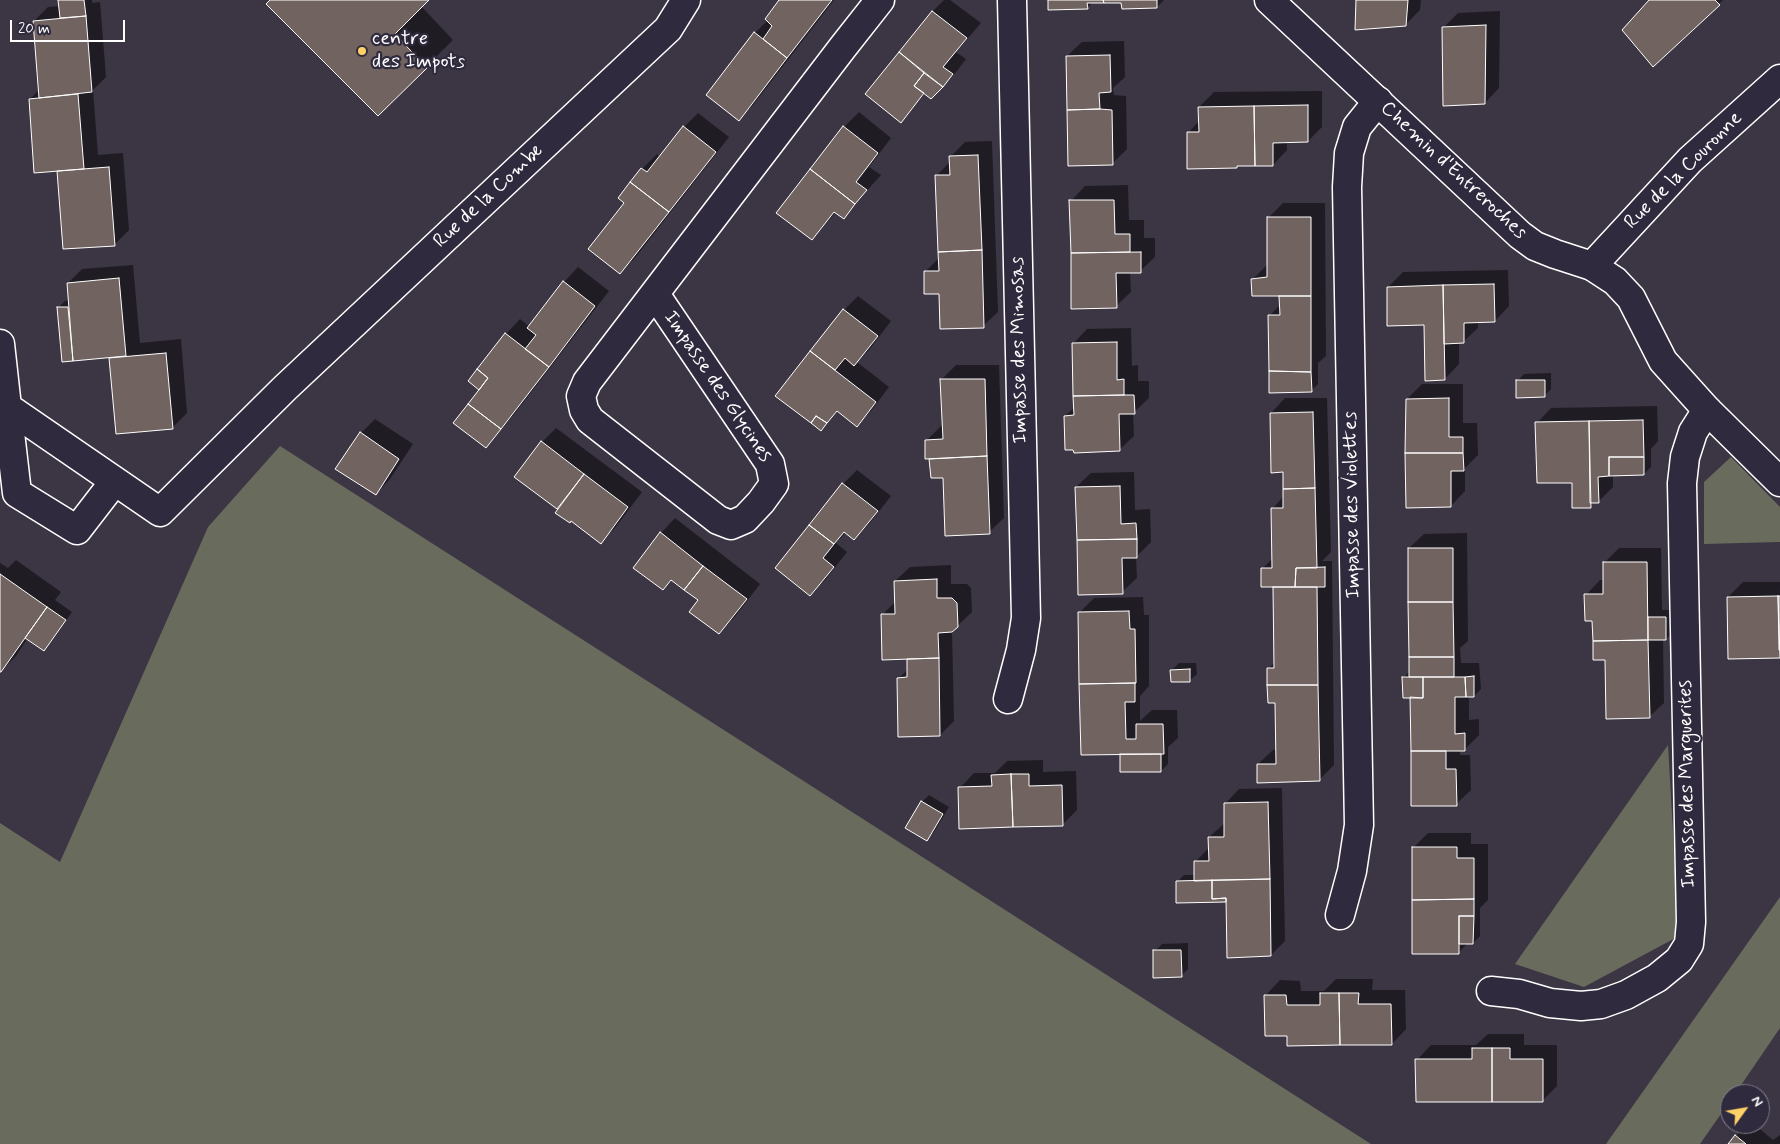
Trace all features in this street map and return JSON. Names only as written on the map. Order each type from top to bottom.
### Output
[{"type":"street","name":"Rue de la Combe","points":[[114,482],[160,512],[285,388],[668,29],[686,0]]},
{"type":"street","name":"Impasse des Glycines","points":[[654,294],[770,464],[774,484],[745,519],[731,524],[718,520],[590,420],[584,410],[581,396],[587,382],[654,294],[880,0]]},
{"type":"street","name":"Impasse des Mimosas","points":[[1008,699],[1022,650],[1026,618],[1012,0]]},
{"type":"street","name":"Chemin d'Entreroches","points":[[1270,0],[1520,235],[1535,246],[1592,266],[1615,281],[1631,298],[1663,360],[1707,410],[1780,482]]},
{"type":"street","name":"Rue de la Couronne","points":[[1592,266],[1690,160],[1780,79]]},
{"type":"street","name":"Impasse des Violettes","points":[[1340,915],[1352,871],[1359,824],[1347,187],[1349,153],[1357,127],[1378,101]]},
{"type":"street","points":[[0,344],[7,406],[17,493],[77,530],[114,482],[7,406]]},
{"type":"street","name":"Impasse des Marguerites","points":[[1492,991],[1519,994],[1550,1003],[1581,1006],[1601,1004],[1626,996],[1658,978],[1679,960],[1689,944],[1691,912],[1682,483],[1685,457],[1693,432],[1707,410]]},
{"type":"green space","points":[[280,446],[1371,1144],[0,1144],[0,823],[60,862],[208,527]]},
{"type":"green space","points":[[1731,457],[1780,507],[1780,542],[1704,544],[1704,482]]},
{"type":"green space","points":[[1668,745],[1679,936],[1584,987],[1515,964]]},
{"type":"green space","points":[[1780,897],[1780,1028],[1742,1084],[1720,1084],[1720,1115],[1700,1144],[1606,1144]]},
{"type":"building","points":[[58,0],[84,0],[86,16],[60,18]]},
{"type":"building","name":"centre des Impots","points":[[270,0],[429,0],[395,34],[427,68],[378,116],[266,4]]},
{"type":"building","points":[[779,0],[832,0],[787,58],[763,39],[772,26],[765,19]]},
{"type":"building","points":[[1048,0],[1103,0],[1104,3],[1087,3],[1088,9],[1048,10]]},
{"type":"building","points":[[1103,0],[1157,0],[1157,8],[1122,9],[1121,3],[1104,3]]},
{"type":"building","points":[[1356,0],[1408,0],[1406,26],[1355,30]]},
{"type":"building","points":[[1649,0],[1715,0],[1720,5],[1653,67],[1622,30]]},
{"type":"building","points":[[932,11],[967,38],[943,67],[953,74],[943,87],[899,52]]},
{"type":"building","points":[[86,16],[92,92],[39,98],[33,21]]},
{"type":"building","points":[[1486,25],[1485,104],[1443,106],[1442,27]]},
{"type":"building","points":[[754,32],[787,58],[739,121],[706,95]]},
{"type":"building","points":[[899,52],[924,73],[914,86],[924,93],[901,123],[865,94]]},
{"type":"building","points":[[1110,55],[1111,92],[1099,93],[1100,109],[1067,110],[1066,56]]},
{"type":"building","points":[[924,73],[943,87],[931,99],[914,86]]},
{"type":"building","points":[[78,94],[84,169],[34,173],[29,99]]},
{"type":"building","points":[[1308,105],[1308,142],[1273,143],[1273,166],[1255,166],[1254,106]]},
{"type":"building","points":[[1254,106],[1255,166],[1187,169],[1187,132],[1199,132],[1198,107]]},
{"type":"building","points":[[1067,110],[1112,110],[1113,165],[1068,166]]},
{"type":"building","points":[[683,126],[716,152],[669,212],[630,182],[641,168],[647,172]]},
{"type":"building","points":[[843,126],[878,153],[856,182],[867,190],[855,204],[810,169]]},
{"type":"building","points":[[978,155],[982,250],[938,252],[935,175],[950,175],[949,156]]},
{"type":"building","points":[[109,167],[115,246],[63,249],[57,171]]},
{"type":"building","points":[[810,169],[855,204],[844,219],[834,212],[812,240],[776,213]]},
{"type":"building","points":[[630,182],[669,212],[620,274],[588,249],[624,203],[618,198]]},
{"type":"building","points":[[1069,200],[1114,200],[1115,234],[1130,234],[1130,252],[1071,253]]},
{"type":"building","points":[[1267,217],[1311,217],[1311,296],[1252,296],[1251,279],[1267,277]]},
{"type":"building","points":[[982,250],[984,328],[940,329],[939,294],[924,294],[924,271],[939,271],[938,252]]},
{"type":"building","points":[[1141,252],[1141,273],[1116,273],[1117,308],[1071,309],[1071,253]]},
{"type":"building","points":[[119,278],[126,356],[73,361],[67,283]]},
{"type":"building","points":[[563,281],[595,306],[549,367],[525,349],[536,335],[527,328]]},
{"type":"building","points":[[1494,284],[1495,322],[1464,323],[1464,343],[1444,344],[1443,285]]},
{"type":"building","points":[[1443,285],[1445,380],[1425,381],[1424,325],[1387,326],[1387,287]]},
{"type":"building","points":[[1279,296],[1311,296],[1311,372],[1269,371],[1268,315],[1280,315]]},
{"type":"building","points":[[57,307],[68,307],[73,361],[62,362]]},
{"type":"building","points":[[843,309],[878,336],[854,366],[845,358],[835,370],[810,351]]},
{"type":"building","points":[[505,333],[549,367],[501,429],[468,404],[488,378],[477,369]]},
{"type":"building","points":[[1117,342],[1117,380],[1124,379],[1124,395],[1073,396],[1072,343]]},
{"type":"building","points":[[810,351],[876,402],[857,427],[837,411],[827,423],[816,416],[811,423],[775,396]]},
{"type":"building","points":[[166,353],[173,429],[116,434],[109,358]]},
{"type":"building","points":[[477,369],[488,378],[479,390],[468,381]]},
{"type":"building","points":[[1269,371],[1311,372],[1312,392],[1269,393]]},
{"type":"building","points":[[940,379],[985,379],[987,456],[925,459],[925,440],[943,439]]},
{"type":"building","points":[[1516,380],[1545,380],[1545,397],[1516,398]]},
{"type":"building","points":[[1134,395],[1135,414],[1119,414],[1120,451],[1074,453],[1073,450],[1065,450],[1064,416],[1074,415],[1073,396]]},
{"type":"building","points":[[1449,398],[1449,437],[1463,437],[1463,453],[1405,453],[1406,399]]},
{"type":"building","points":[[468,404],[501,429],[486,448],[453,423]]},
{"type":"building","points":[[1313,412],[1315,488],[1283,489],[1283,472],[1271,473],[1270,413]]},
{"type":"building","points":[[816,416],[827,423],[821,431],[811,423]]},
{"type":"building","points":[[1643,420],[1644,457],[1609,457],[1609,476],[1598,477],[1599,503],[1590,503],[1589,421]]},
{"type":"building","points":[[1589,421],[1591,508],[1572,508],[1572,483],[1537,483],[1535,422]]},
{"type":"building","points":[[360,432],[399,459],[376,495],[335,469]]},
{"type":"building","points":[[541,441],[584,474],[557,509],[514,477]]},
{"type":"building","points":[[1405,453],[1463,453],[1464,471],[1451,471],[1451,507],[1406,508]]},
{"type":"building","points":[[987,456],[990,534],[945,536],[943,478],[931,478],[929,459]]},
{"type":"building","points":[[1609,457],[1644,457],[1644,475],[1609,476]]},
{"type":"building","points":[[584,474],[628,507],[601,544],[571,521],[570,523],[555,513]]},
{"type":"building","points":[[842,483],[878,511],[854,540],[844,532],[834,544],[809,525]]},
{"type":"building","points":[[1120,486],[1121,524],[1136,523],[1137,539],[1077,540],[1075,487]]},
{"type":"building","points":[[1315,488],[1317,568],[1296,568],[1295,587],[1261,587],[1261,568],[1272,568],[1271,508],[1283,508],[1283,489]]},
{"type":"building","points":[[809,525],[834,544],[823,558],[834,567],[810,596],[775,568]]},
{"type":"building","points":[[660,532],[703,566],[684,590],[671,580],[663,590],[633,568]]},
{"type":"building","points":[[1137,539],[1137,558],[1122,558],[1123,594],[1078,595],[1077,540]]},
{"type":"building","points":[[1408,548],[1453,548],[1453,602],[1408,602]]},
{"type":"building","points":[[1603,562],[1647,562],[1648,640],[1593,641],[1592,621],[1585,621],[1584,594],[1603,594]]},
{"type":"building","points":[[703,566],[747,599],[719,634],[689,612],[698,600],[684,590]]},
{"type":"building","points":[[1325,567],[1325,587],[1295,587],[1296,568]]},
{"type":"building","points":[[0,574],[47,607],[1,672],[0,672]]},
{"type":"building","points":[[937,579],[937,598],[952,598],[957,603],[958,627],[952,632],[938,633],[939,658],[882,660],[881,614],[895,614],[894,581]]},
{"type":"building","points":[[1273,587],[1317,587],[1318,685],[1267,685],[1267,668],[1274,668]]},
{"type":"building","points":[[1778,596],[1780,658],[1728,659],[1727,597]]},
{"type":"building","points":[[1778,596],[1780,596],[1780,650],[1779,650]]},
{"type":"building","points":[[1408,602],[1453,602],[1454,657],[1409,657]]},
{"type":"building","points":[[47,607],[66,620],[44,651],[25,638]]},
{"type":"building","points":[[1129,611],[1130,629],[1135,629],[1136,683],[1079,684],[1078,612]]},
{"type":"building","points":[[1648,617],[1666,617],[1666,640],[1648,640]]},
{"type":"building","points":[[1648,640],[1650,718],[1606,719],[1605,660],[1593,660],[1593,641]]},
{"type":"building","points":[[1409,657],[1454,657],[1454,677],[1409,677]]},
{"type":"building","points":[[939,658],[940,736],[898,737],[897,678],[907,677],[907,659]]},
{"type":"building","points":[[1190,669],[1190,682],[1171,682],[1170,670]]},
{"type":"building","points":[[1474,676],[1474,697],[1466,697],[1465,677]]},
{"type":"building","points":[[1402,677],[1423,677],[1423,698],[1403,698]]},
{"type":"building","points":[[1423,677],[1465,677],[1466,697],[1455,697],[1455,734],[1465,733],[1465,751],[1411,751],[1410,697],[1423,698]]},
{"type":"building","points":[[1135,683],[1135,702],[1125,702],[1126,739],[1136,739],[1136,724],[1163,724],[1164,754],[1081,755],[1079,684]]},
{"type":"building","points":[[1267,685],[1318,685],[1320,781],[1257,783],[1257,764],[1276,764],[1275,703],[1268,703]]},
{"type":"building","points":[[1411,751],[1446,751],[1446,769],[1456,769],[1457,806],[1411,806]]},
{"type":"building","points":[[1120,754],[1161,754],[1161,772],[1120,772]]},
{"type":"building","points":[[1011,774],[1013,827],[959,829],[958,787],[992,786],[991,775]]},
{"type":"building","points":[[1011,774],[1029,774],[1029,786],[1062,785],[1063,826],[1013,827]]},
{"type":"building","points":[[921,801],[943,814],[927,841],[905,828]]},
{"type":"building","points":[[1268,802],[1270,879],[1194,881],[1194,861],[1209,861],[1208,837],[1224,837],[1224,803]]},
{"type":"building","points":[[1412,847],[1457,847],[1457,858],[1474,858],[1474,899],[1412,900]]},
{"type":"building","points":[[1270,879],[1271,956],[1227,958],[1226,898],[1212,899],[1212,880]]},
{"type":"building","points":[[1212,880],[1212,899],[1226,898],[1226,902],[1176,903],[1176,881]]},
{"type":"building","points":[[1474,899],[1474,916],[1459,916],[1459,954],[1412,954],[1412,900]]},
{"type":"building","points":[[1459,916],[1474,916],[1473,944],[1459,944]]},
{"type":"building","points":[[1153,950],[1181,950],[1182,977],[1153,978]]},
{"type":"building","points":[[1320,993],[1339,993],[1340,1045],[1287,1046],[1287,1036],[1265,1036],[1264,995],[1286,995],[1287,1005],[1320,1005]]},
{"type":"building","points":[[1339,993],[1359,993],[1358,1004],[1391,1004],[1392,1045],[1340,1045]]},
{"type":"building","points":[[1472,1048],[1492,1048],[1492,1102],[1416,1102],[1415,1059],[1472,1059]]},
{"type":"building","points":[[1492,1048],[1510,1048],[1510,1059],[1543,1059],[1543,1102],[1492,1102]]},
{"type":"building","points":[[1735,1135],[1746,1144],[1728,1144]]},
{"type":"place","name":"centre des Impots","points":[[362,51]]}]
